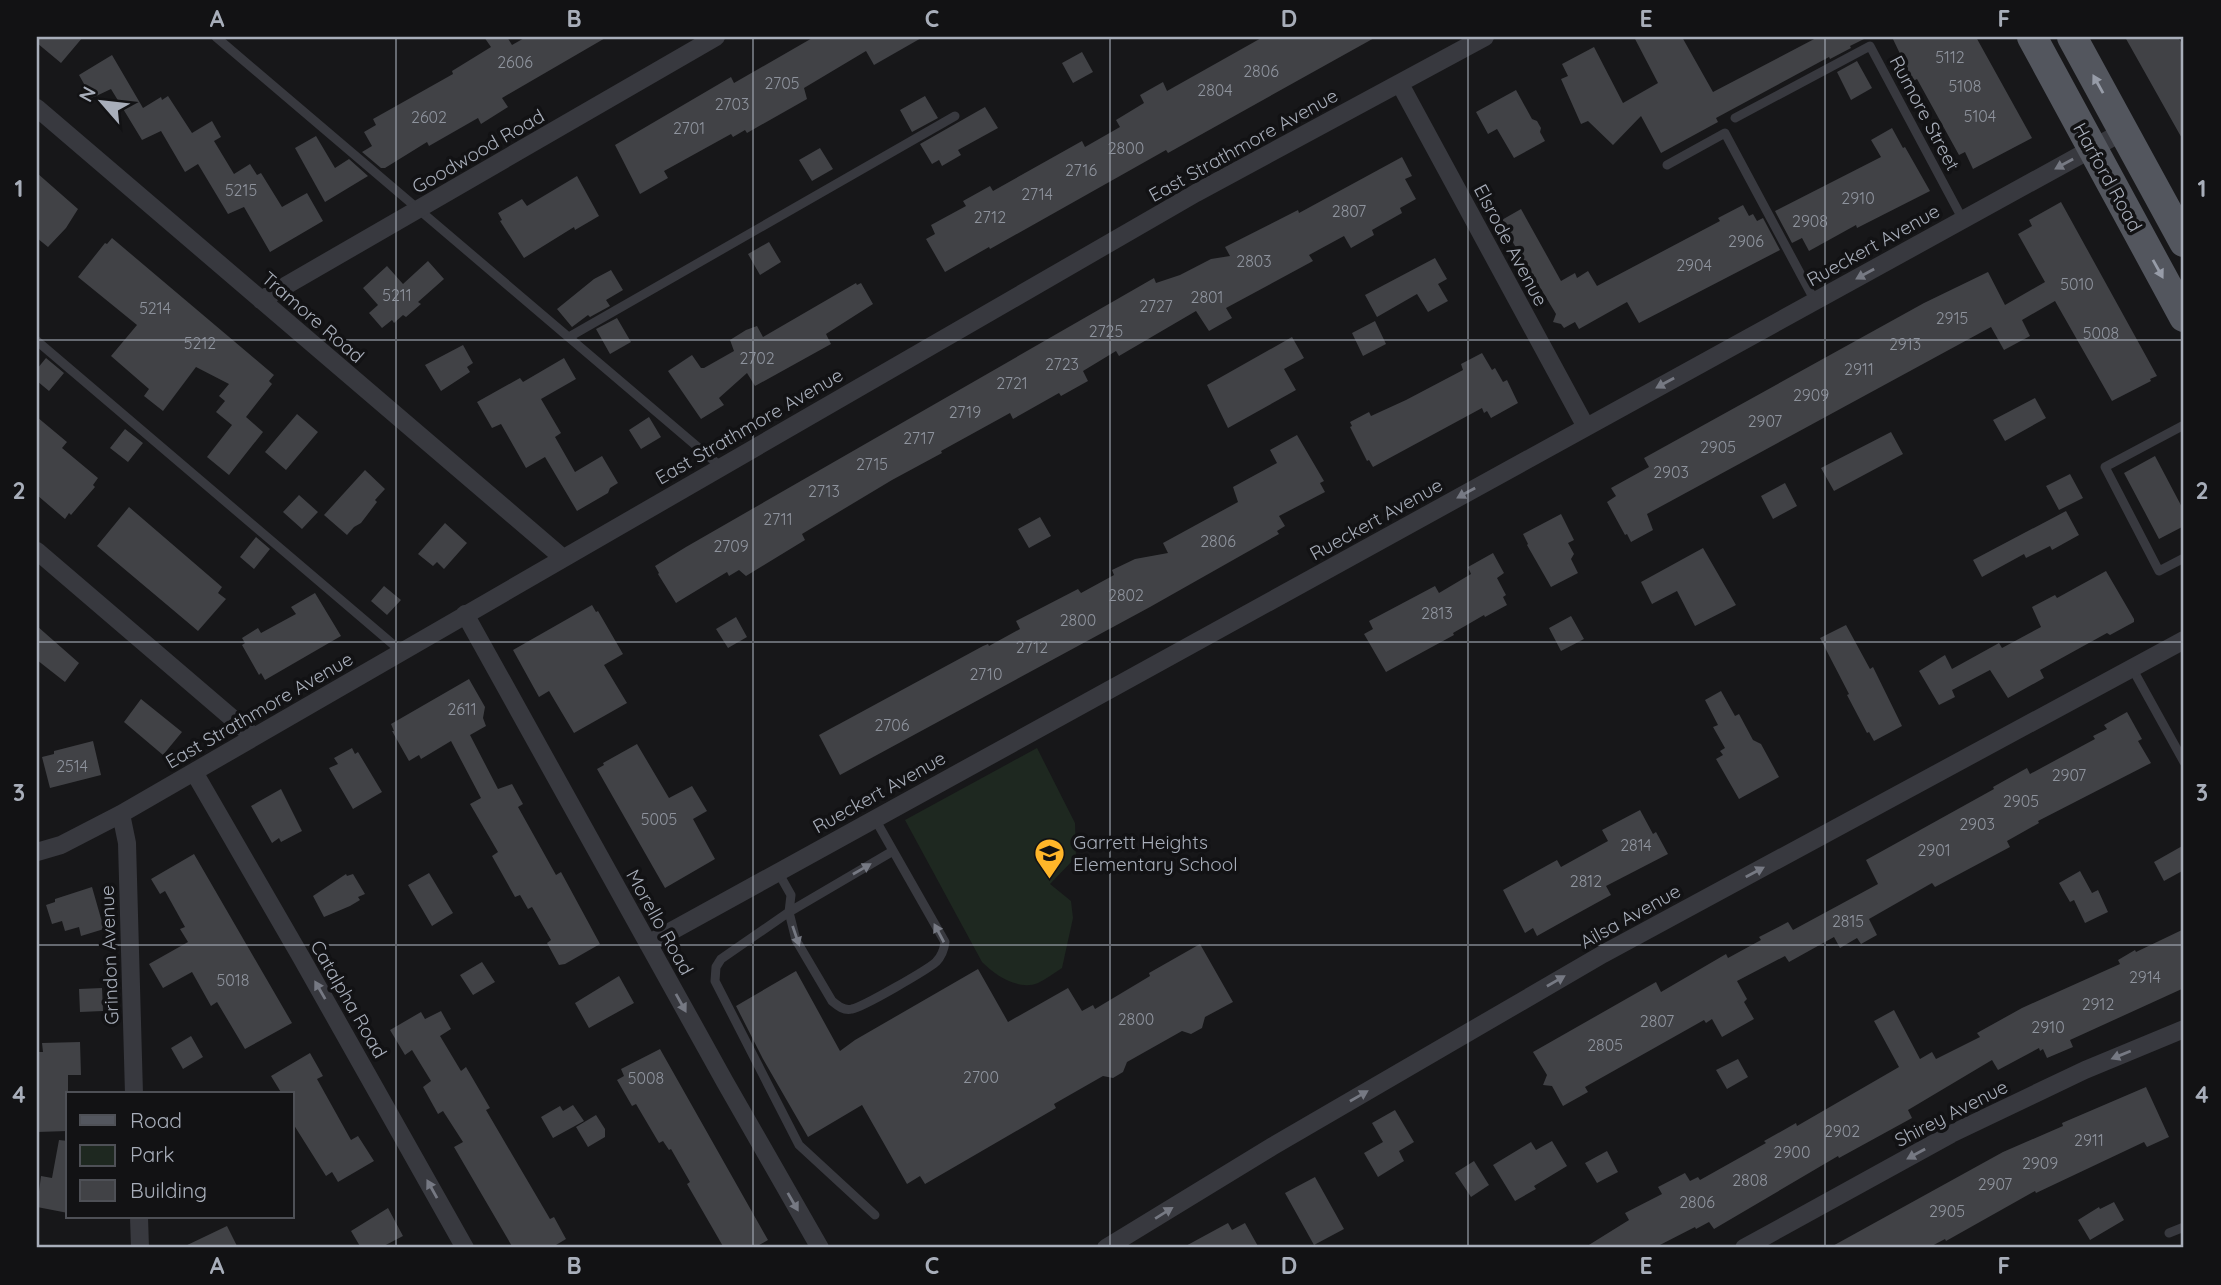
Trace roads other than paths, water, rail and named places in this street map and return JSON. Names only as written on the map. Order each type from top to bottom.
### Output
[{"type":"main road","name":"Harford Road","points":[[2032,37],[2184,317]]},
{"type":"main road","name":"Harford Road","points":[[2077,41],[2124,131],[2176,205],[2184,242]]},
{"type":"street","name":"Goodwood Road","points":[[261,300],[716,37]]},
{"type":"street","name":"East Strathmore Avenue","points":[[37,852],[61,845],[121,814],[1196,193],[1485,37]]},
{"type":"street","name":"Elsrode Avenue","points":[[1400,84],[1586,427]]},
{"type":"street","name":"Tramore Road","points":[[37,108],[563,558]]},
{"type":"street","name":"Rueckert Avenue","points":[[648,944],[2124,131]]},
{"type":"street","points":[[37,551],[254,737]]},
{"type":"street","name":"Morello Road","points":[[465,614],[820,1248]]},
{"type":"street","name":"Ailsa Avenue","points":[[1106,1248],[1273,1146],[1603,954],[2184,640]]},
{"type":"street","name":"Catalpha Road","points":[[194,772],[465,1248]]},
{"type":"street","name":"Grindon Avenue","points":[[121,814],[127,843],[134,1092]]},
{"type":"street","name":"Shirey Avenue","points":[[1744,1248],[1951,1135],[2085,1070],[2184,1029]]},
{"type":"street","points":[[139,1218],[140,1248]]},
{"type":"lane","points":[[216,37],[720,467]]},
{"type":"lane","name":"Rumore Street","points":[[1735,118],[1867,41],[1963,220]]},
{"type":"lane","points":[[569,337],[955,116]]},
{"type":"lane","points":[[1667,165],[1726,133],[1815,301]]},
{"type":"lane","points":[[37,341],[402,652]]},
{"type":"lane","points":[[2184,425],[2105,467],[2159,571],[2184,558]]},
{"type":"lane","points":[[2132,668],[2184,762]]},
{"type":"lane","points":[[778,872],[791,895],[789,912],[796,940],[832,1001],[841,1008],[852,1009],[937,961],[944,952],[945,942],[875,819]]},
{"type":"lane","points":[[875,1215],[799,1145],[715,981],[716,967],[722,959],[789,912],[893,851]]},
{"type":"lane","points":[[2169,1233],[2184,1227]]},
{"type":"place","name":"Garrett Heights Elementary School","points":[[1050,880]]}]
